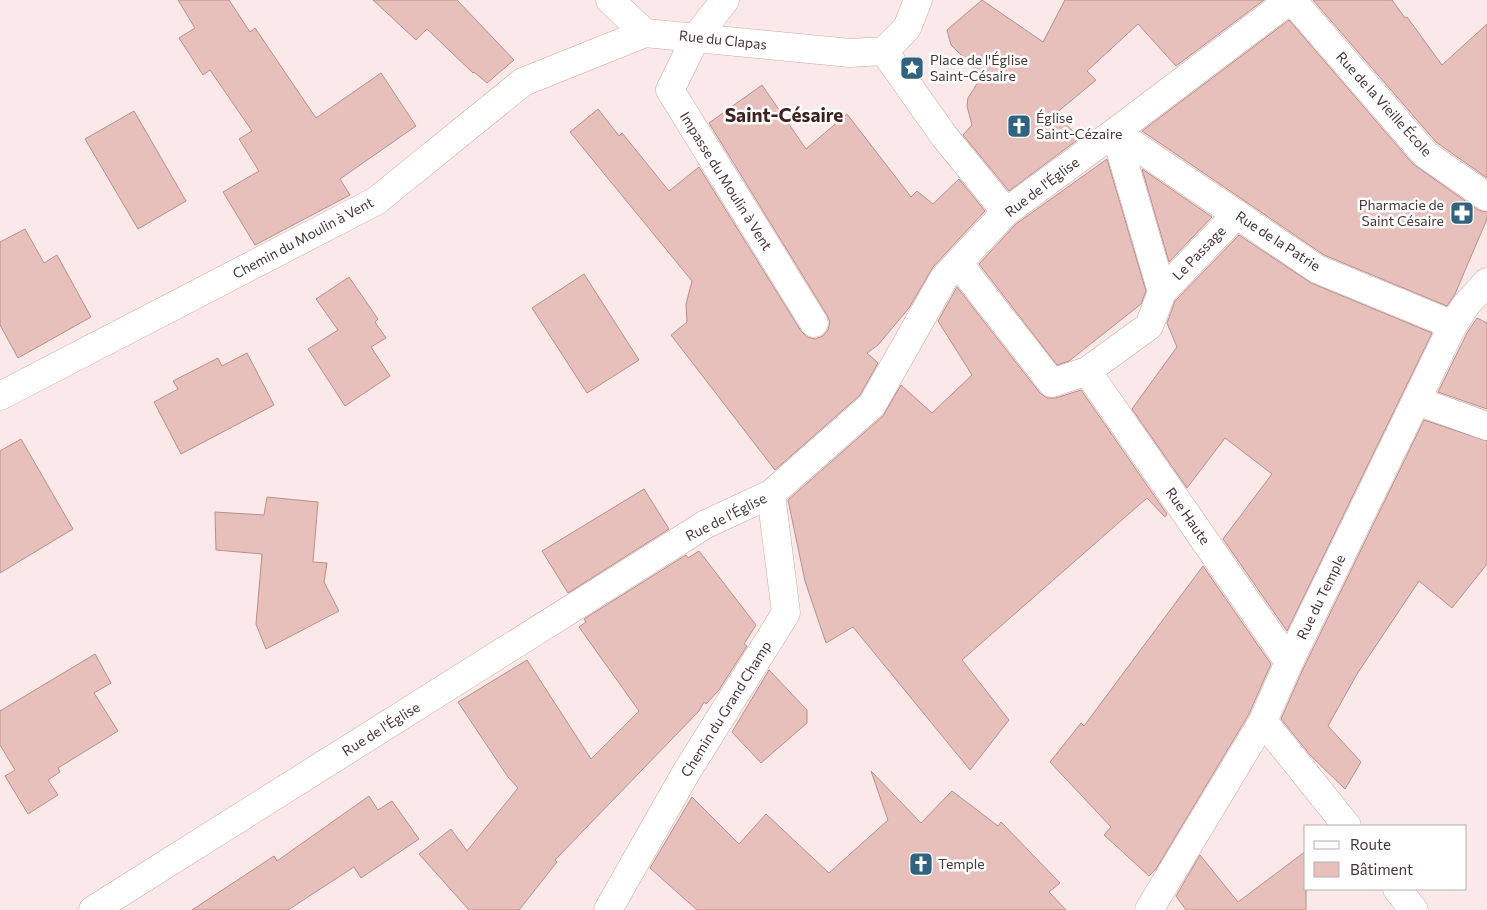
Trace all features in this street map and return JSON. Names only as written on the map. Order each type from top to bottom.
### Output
[{"type":"street","points":[[610,0],[645,34]]},
{"type":"street","points":[[696,37],[725,0]]},
{"type":"street","points":[[918,0],[907,28],[884,52],[944,136],[1006,212]]},
{"type":"street","name":"Rue de l'Église","points":[[93,910],[706,524],[771,494],[872,405],[944,278],[1006,212],[1291,0]]},
{"type":"street","name":"Rue de la Vieille École","points":[[1291,0],[1425,154],[1487,197]]},
{"type":"street","name":"Rue du Clapas","points":[[645,34],[696,37],[850,53],[884,52]]},
{"type":"street","name":"Chemin du Moulin à Vent","points":[[0,396],[376,201],[523,82],[645,34]]},
{"type":"street","name":"Impasse du Moulin à Vent","points":[[696,37],[670,90],[814,323]]},
{"type":"street","points":[[958,263],[1052,383],[1087,371],[1149,326],[1162,292],[1115,132]]},
{"type":"street","name":"Rue de la Patrie","points":[[1115,132],[1317,269],[1453,325]]},
{"type":"street","name":"Le Passage","points":[[1162,292],[1237,214]]},
{"type":"street","name":"Rue du Temple","points":[[1149,910],[1263,721],[1289,662],[1453,325],[1466,306],[1487,282]]},
{"type":"street","name":"Rue Haute","points":[[1087,371],[1289,662]]},
{"type":"street","points":[[1417,401],[1487,426]]},
{"type":"street","name":"Chemin du Grand Champ","points":[[608,910],[687,771],[786,613],[771,494]]},
{"type":"street","points":[[1263,721],[1346,825]]},
{"type":"street","points":[[1398,890],[1414,910]]},
{"type":"building","points":[[178,0],[229,0],[250,32],[255,28],[316,118],[381,73],[416,126],[340,179],[350,195],[255,245],[223,192],[259,171],[239,139],[252,131],[210,70],[203,75],[179,38],[195,28]]},
{"type":"building","points":[[373,0],[457,0],[514,60],[487,83],[473,73],[427,29],[416,40]]},
{"type":"building","points":[[982,0],[1043,42],[1065,0],[1264,0],[1176,66],[1138,24],[1087,71],[1096,80],[1055,114],[1080,138],[1009,191],[963,135],[972,125],[967,106],[968,98],[982,76],[951,45],[947,30]]},
{"type":"building","points":[[1313,0],[1392,0],[1405,18],[1407,17],[1442,65],[1487,24],[1487,178],[1436,142]]},
{"type":"building","points":[[1289,20],[1413,164],[1478,210],[1487,212],[1487,219],[1455,294],[1447,306],[1324,255],[1142,131]]},
{"type":"building","points":[[762,85],[806,149],[847,114],[911,197],[917,191],[933,204],[959,179],[985,211],[933,267],[909,308],[878,345],[867,353],[878,363],[860,395],[775,470],[671,335],[687,322],[686,304],[692,281],[570,132],[598,109],[619,136],[622,133],[669,191],[699,167],[801,331],[807,337],[815,339],[823,336],[828,330],[830,322],[827,315],[709,123]]},
{"type":"building","points":[[134,111],[186,201],[138,229],[85,139]]},
{"type":"building","points":[[1107,159],[1146,291],[1141,304],[1069,361],[1057,365],[979,264],[1016,224]]},
{"type":"building","points":[[1142,169],[1212,217],[1169,262]]},
{"type":"building","points":[[25,229],[44,263],[57,255],[91,317],[18,358],[0,325],[0,242]]},
{"type":"building","points":[[1239,235],[1311,283],[1432,333],[1287,631],[1223,539],[1272,474],[1225,438],[1187,488],[1132,409],[1177,347],[1167,323],[1175,301]]},
{"type":"building","points":[[584,274],[639,360],[587,393],[532,308]]},
{"type":"building","points":[[349,277],[378,319],[375,322],[386,338],[371,347],[390,376],[345,406],[308,349],[338,330],[316,299]]},
{"type":"building","points":[[957,287],[1040,393],[1047,398],[1056,398],[1081,390],[1167,514],[1165,517],[1147,498],[962,660],[1009,720],[970,770],[853,627],[826,643],[805,581],[788,500],[883,416],[901,385],[932,413],[972,375],[938,321]]},
{"type":"building","points":[[1477,318],[1487,323],[1487,409],[1438,392],[1467,333]]},
{"type":"building","points":[[247,353],[274,405],[181,454],[154,402],[178,389],[173,381],[218,358],[222,366]]},
{"type":"building","points":[[1424,420],[1487,441],[1487,564],[1452,608],[1419,581],[1357,674],[1328,726],[1361,762],[1345,789],[1311,756],[1281,719],[1303,669]]},
{"type":"building","points":[[21,439],[73,529],[0,573],[0,451]]},
{"type":"building","points":[[644,489],[669,529],[568,593],[542,551]]},
{"type":"building","points":[[267,497],[318,502],[313,562],[327,563],[324,582],[339,611],[266,649],[256,624],[262,554],[216,550],[215,512],[264,515]]},
{"type":"building","points":[[699,551],[756,625],[744,644],[747,646],[719,690],[706,704],[704,702],[699,711],[555,860],[557,862],[519,910],[469,910],[419,854],[451,829],[467,851],[518,788],[508,777],[458,702],[527,660],[591,759],[639,711],[579,627],[586,622],[584,619],[686,555],[688,558]]},
{"type":"building","points":[[1203,566],[1271,664],[1249,714],[1156,869],[1149,876],[1104,835],[1111,827],[1050,762],[1081,723],[1084,726]]},
{"type":"building","points":[[95,654],[111,683],[94,693],[118,731],[58,768],[60,772],[48,780],[58,795],[28,814],[5,776],[15,770],[0,745],[0,711]]},
{"type":"building","points":[[769,670],[807,710],[807,723],[761,763],[732,732]]},
{"type":"building","points":[[871,771],[921,823],[952,791],[998,826],[1001,822],[1060,883],[1049,892],[1066,910],[697,910],[650,868],[692,797],[739,844],[766,814],[829,873],[888,820]]},
{"type":"building","points":[[369,796],[378,810],[392,801],[419,839],[361,878],[354,867],[288,910],[192,910],[274,856],[277,861]]},
{"type":"building","points":[[1304,852],[1306,910],[1186,910],[1176,896],[1200,855],[1238,902]]},
{"type":"place","name":"Place de l'Église Saint-Césaire","points":[[912,68]]},
{"type":"place","name":"Église Saint-Cézaire","points":[[1019,126]]},
{"type":"place","name":"Pharmacie de Saint Césaire","points":[[1462,213]]},
{"type":"place","name":"Temple","points":[[921,864]]},
{"type":"district","name":"Saint-Césaire","points":[[784,115]]}]
